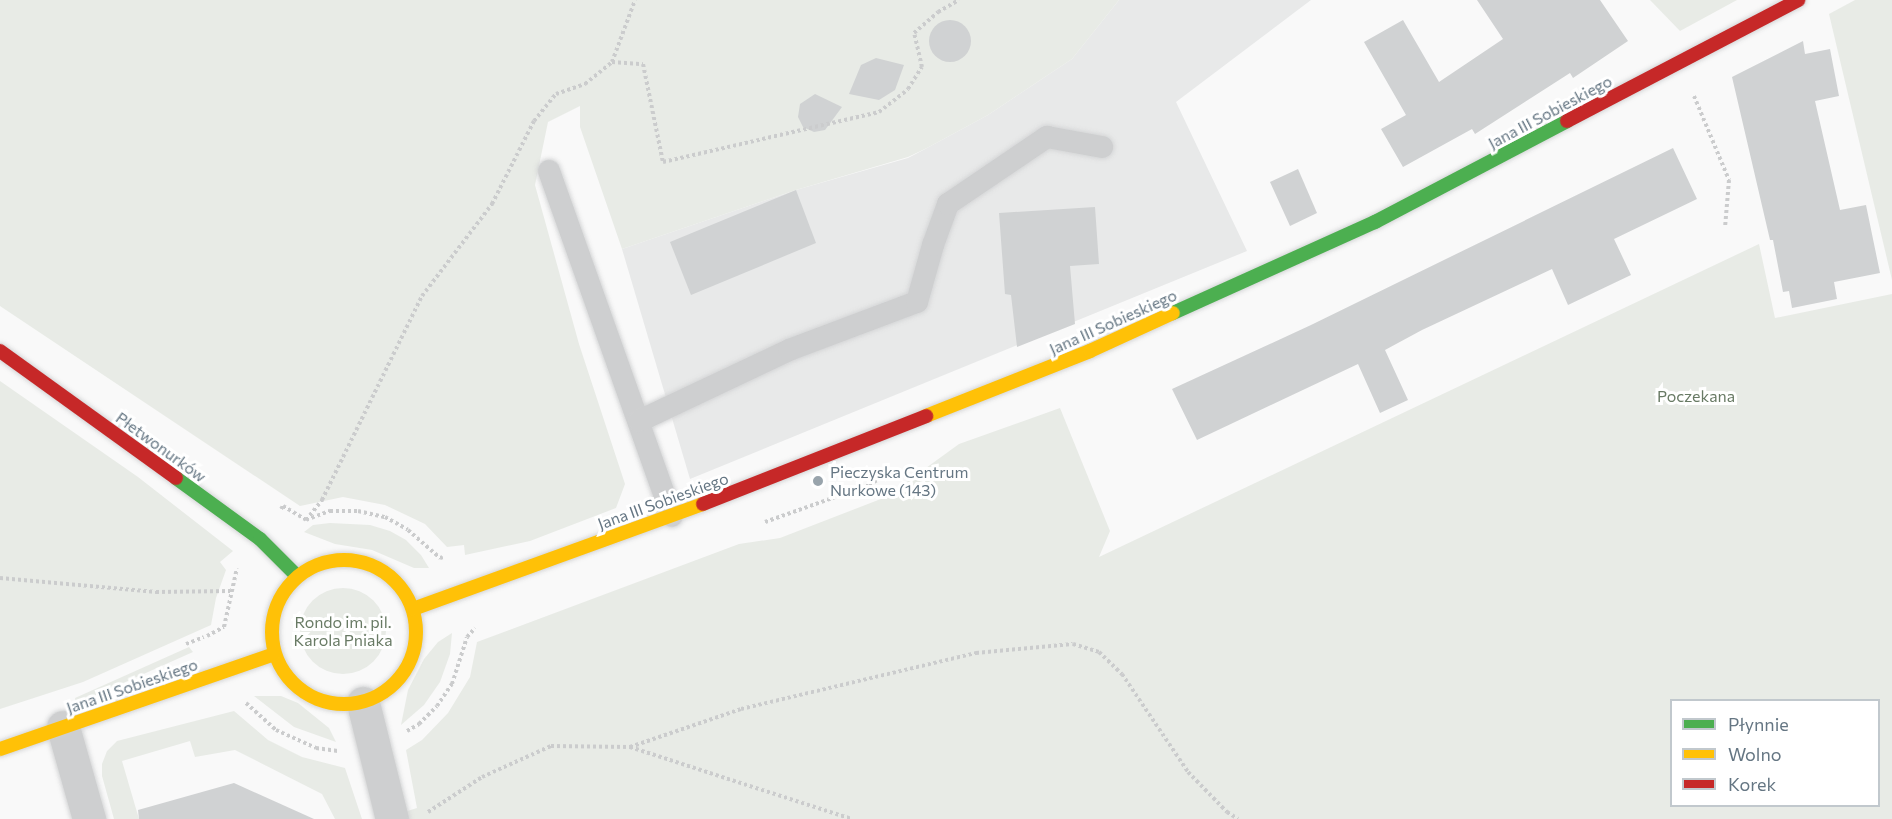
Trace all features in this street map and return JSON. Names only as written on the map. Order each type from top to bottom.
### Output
[{"type":"street","name":"Jana III Sobieskiego","points":[[413,609],[672,516],[958,405],[1133,332],[1376,222],[1798,0]]},
{"type":"street","name":"Płetwonurków","points":[[0,351],[260,539],[297,576]]},
{"type":"street","points":[[341,559],[364,561],[385,571],[402,587],[413,609],[417,638],[408,666],[389,689],[363,703],[335,705],[308,696],[287,678],[274,654],[271,625],[279,598],[297,576],[317,563],[341,559]]},
{"type":"street","name":"Jana III Sobieskiego","points":[[0,749],[274,654]]},
{"type":"street","points":[[363,703],[392,819]]},
{"type":"street","points":[[63,727],[89,819]]},
{"type":"lane","points":[[639,421],[789,350],[917,302],[933,245],[948,204],[1047,137],[1102,147]]},
{"type":"lane","points":[[549,171],[672,516]]},
{"type":"path","points":[[306,519],[322,500],[422,296],[492,204],[534,121],[556,94],[585,84],[612,62],[635,0]]},
{"type":"path","points":[[612,62],[643,63],[663,162],[879,112],[908,89],[922,67],[914,33],[939,12],[960,0]]},
{"type":"path","points":[[1678,63],[1728,180],[1725,228]]},
{"type":"path","points":[[0,578],[156,592],[230,591],[235,570],[283,506],[306,519],[330,511],[358,511],[385,517],[408,530],[440,558],[454,555],[478,625],[467,637],[452,684],[437,706],[419,724],[374,748],[336,752],[316,748],[276,730],[246,702],[237,704]]},
{"type":"path","points":[[630,747],[741,709],[976,653],[1072,644],[1099,652],[1122,675],[1188,772],[1227,812],[1238,819]]},
{"type":"path","points":[[426,813],[482,777],[551,746],[630,747],[852,819]]},
{"type":"shaded area","points":[[1119,0],[1311,0],[1176,102],[1247,251],[690,479],[622,249],[796,190],[908,158],[988,115],[1072,59]]},
{"type":"green space","points":[[0,0],[1119,0],[1072,59],[988,115],[927,148],[908,157],[796,190],[622,249],[580,127],[580,106],[548,122],[535,185],[579,344],[625,484],[616,508],[530,541],[465,555],[464,545],[447,547],[425,524],[385,505],[343,497],[300,506],[0,306]]},
{"type":"green space","points":[[1650,0],[1737,0],[1680,31]]},
{"type":"green space","points":[[1855,0],[1892,0],[1892,280],[1829,14]]},
{"type":"green space","name":"Poczekana","points":[[1759,244],[1775,318],[1892,294],[1892,819],[382,819],[417,808],[406,750],[422,740],[448,713],[470,677],[477,642],[739,544],[780,538],[886,497],[959,444],[1060,408],[1110,531],[1099,557]]},
{"type":"green space","points":[[0,381],[138,477],[233,551],[220,562],[226,570],[216,598],[211,625],[83,682],[0,709]]},
{"type":"green space","points":[[330,523],[370,525],[390,531],[406,540],[421,555],[429,568],[414,568],[372,550],[335,544],[304,532],[313,525]]},
{"type":"green space","name":"Rondo im. pil. Karola Pniaka","points":[[343,588],[367,595],[379,607],[386,631],[379,655],[367,667],[343,674],[319,667],[307,655],[300,631],[307,607],[319,595]]},
{"type":"green space","points":[[452,633],[450,654],[440,682],[424,705],[401,725],[408,690],[424,659],[438,642]]},
{"type":"green space","points":[[189,647],[193,652],[76,704],[75,698]]},
{"type":"green space","points":[[254,696],[281,696],[298,703],[329,728],[336,742],[294,727]]},
{"type":"green space","points":[[234,711],[268,740],[302,757],[345,768],[362,819],[335,819],[322,794],[235,750],[195,757],[190,741],[122,761],[139,819],[114,819],[102,776],[102,764],[107,751],[117,741]]},
{"type":"building","points":[[1477,0],[1600,0],[1628,41],[1573,78],[1570,73],[1475,134],[1472,129],[1403,167],[1381,129],[1406,115],[1364,42],[1403,20],[1439,82],[1503,39]]},
{"type":"building","points":[[950,20],[958,21],[965,26],[970,33],[970,49],[965,56],[958,61],[950,62],[942,61],[935,56],[930,49],[929,41],[930,33],[935,26],[942,21]]},
{"type":"building","points":[[1803,41],[1805,54],[1830,49],[1839,96],[1815,101],[1840,210],[1866,205],[1880,273],[1834,282],[1837,299],[1792,308],[1789,291],[1783,292],[1773,240],[1770,240],[1732,77]]},
{"type":"building","points":[[876,58],[904,65],[895,90],[879,100],[849,94],[861,65]]},
{"type":"building","points":[[815,94],[842,107],[825,130],[814,132],[803,127],[798,117],[800,104]]},
{"type":"building","points":[[1673,148],[1697,199],[1614,239],[1631,275],[1568,305],[1552,269],[1422,330],[1385,350],[1408,400],[1380,413],[1358,364],[1197,440],[1172,389],[1311,325]]},
{"type":"building","points":[[1298,169],[1317,213],[1290,226],[1270,182]]},
{"type":"building","points":[[796,190],[816,243],[691,295],[670,242]]},
{"type":"building","points":[[1095,207],[1099,264],[1070,266],[1075,324],[1017,347],[1011,295],[1005,294],[999,213]]},
{"type":"building","points":[[234,783],[314,819],[139,819],[138,810]]},
{"type":"traffic: fast","points":[[1173,313],[1375,222],[1567,121]]},
{"type":"traffic: fast","points":[[176,478],[260,539],[297,576]]},
{"type":"traffic: slow","points":[[926,416],[1090,351],[1173,313]]},
{"type":"traffic: slow","points":[[413,609],[703,504]]},
{"type":"traffic: slow","points":[[344,560],[372,565],[395,581],[411,604],[416,632],[411,660],[395,683],[372,699],[344,704],[316,699],[293,683],[277,660],[272,632],[277,604],[293,581],[316,565],[344,560]]},
{"type":"traffic: slow","points":[[0,749],[274,654]]},
{"type":"traffic: jam","points":[[1567,121],[1798,0]]},
{"type":"traffic: jam","points":[[0,351],[176,478]]},
{"type":"traffic: jam","points":[[703,504],[926,416]]},
{"type":"place","name":"Pieczyska Centrum Nurkowe (143)","points":[[818,481]]}]
